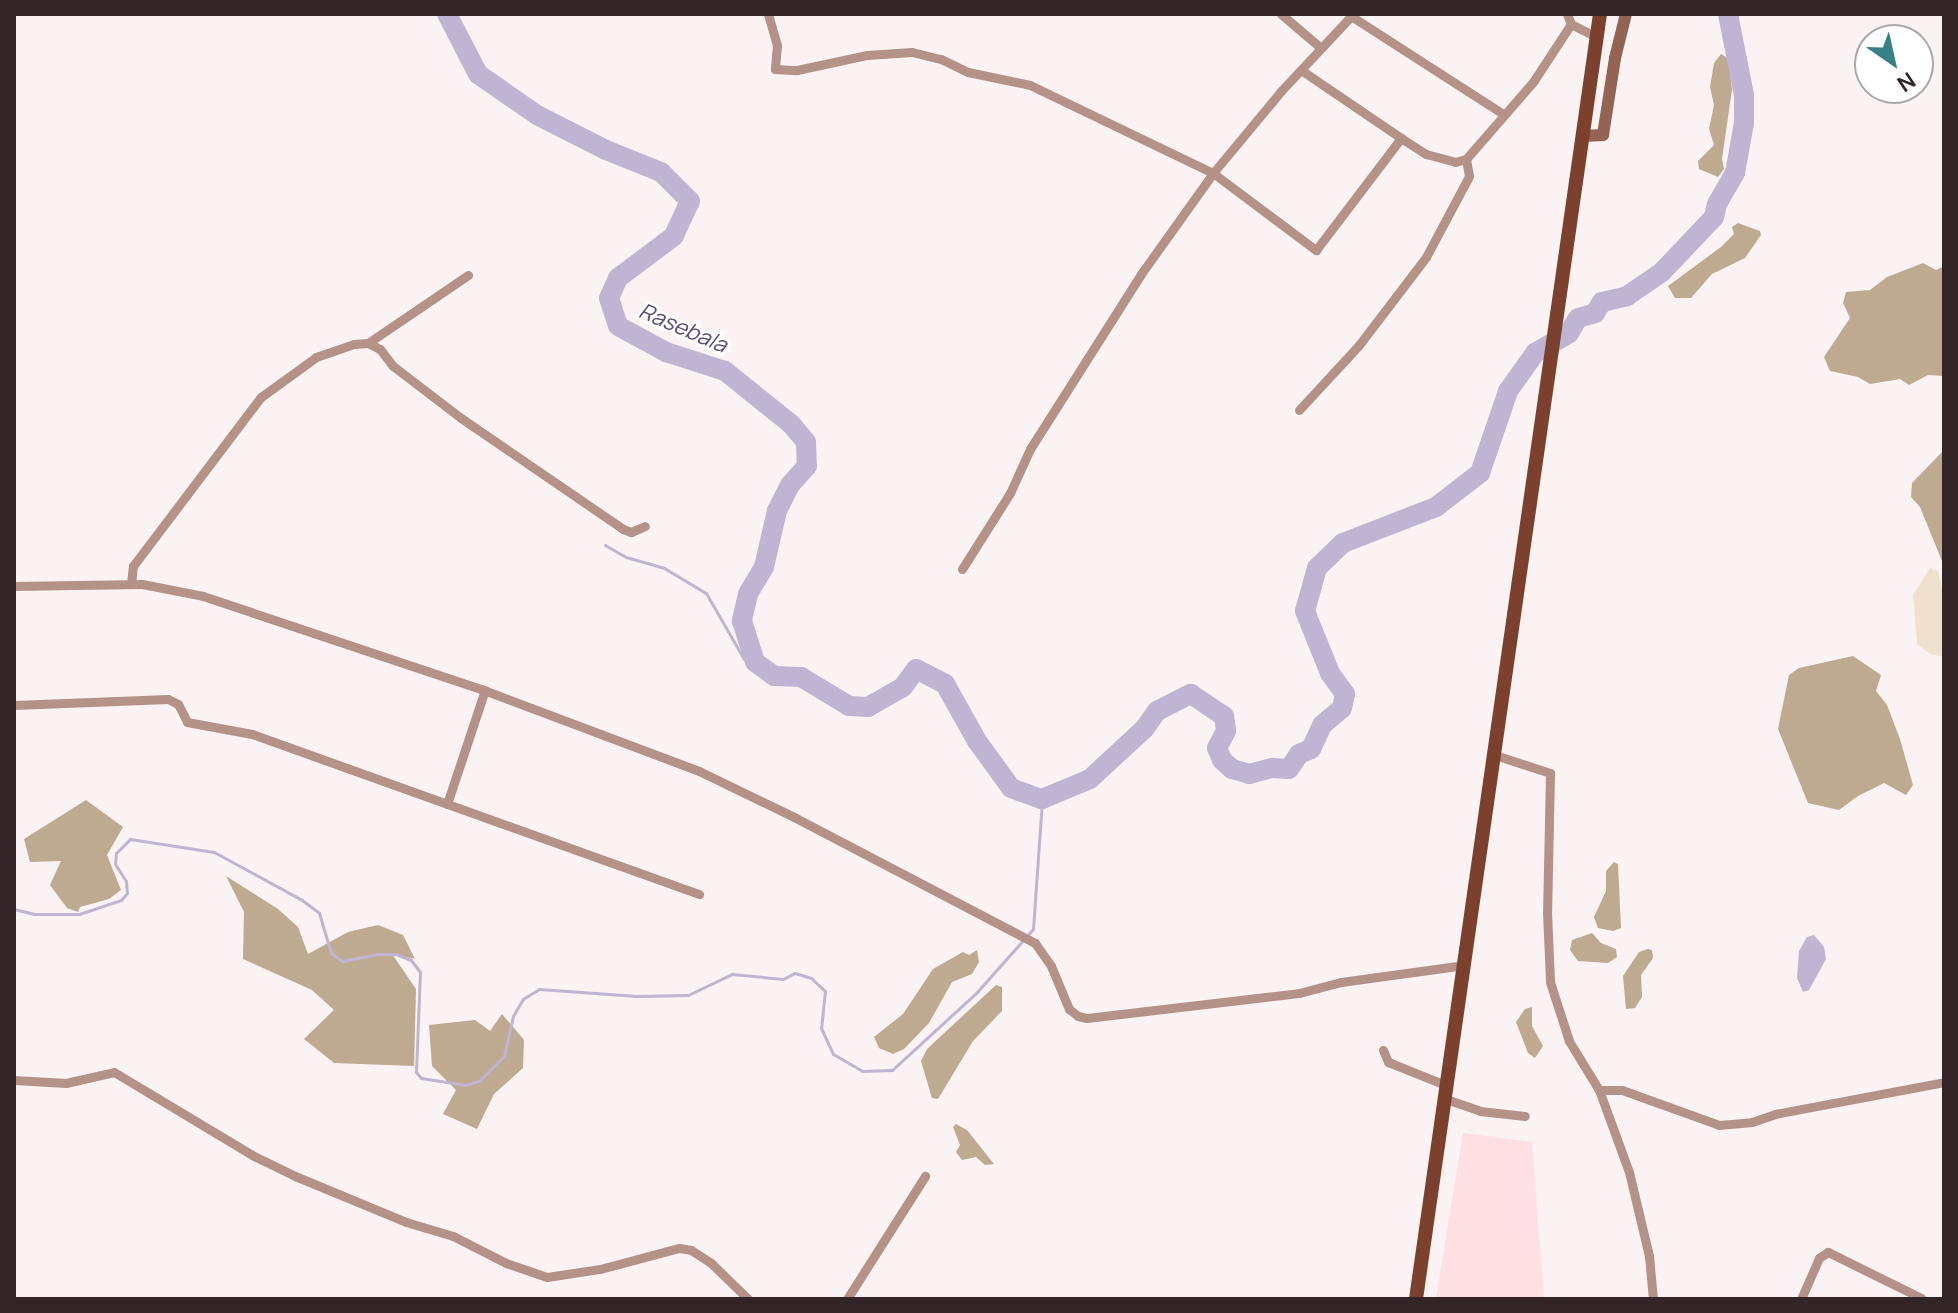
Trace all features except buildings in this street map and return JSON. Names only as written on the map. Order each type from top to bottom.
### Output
[{"type":"main road","points":[[1416,1299],[1600,14]]},
{"type":"street","points":[[768,14],[777,45],[775,69],[797,70],[867,55],[912,52],[941,59],[968,72],[1030,85],[1213,173],[1316,250],[1401,138]]},
{"type":"street","points":[[1281,14],[1321,48]]},
{"type":"street","points":[[1583,136],[1603,135],[1615,58],[1626,14]]},
{"type":"street","points":[[962,569],[1010,493],[1030,449],[1120,303],[1213,173],[1352,15],[1503,114]]},
{"type":"street","points":[[1301,70],[1401,138],[1446,161],[1466,159],[1533,82],[1569,19],[1596,37]]},
{"type":"street","points":[[1299,410],[1359,345],[1426,257],[1469,176],[1466,159]]},
{"type":"street","points":[[131,584],[133,566],[261,397],[316,357],[368,343],[468,275]]},
{"type":"street","points":[[368,343],[461,418],[623,529],[631,532],[645,526]]},
{"type":"street","points":[[14,586],[131,584],[203,596],[485,690],[699,771],[1035,943],[1051,966],[1069,1009],[1087,1018],[1299,993],[1341,982],[1465,965]]},
{"type":"street","points":[[447,804],[485,690]]},
{"type":"street","points":[[14,705],[168,699],[178,704],[187,722],[252,734],[699,894]]},
{"type":"street","points":[[1495,755],[1550,773],[1547,912],[1550,982],[1569,1041],[1599,1090],[1629,1172],[1649,1256],[1653,1299]]},
{"type":"street","points":[[1383,1050],[1388,1062],[1480,1111],[1525,1116]]},
{"type":"street","points":[[14,1080],[66,1083],[114,1072],[252,1155],[295,1176],[406,1222],[453,1236],[506,1263],[547,1277],[600,1269],[679,1248],[691,1250],[711,1263],[748,1299]]},
{"type":"street","points":[[1599,1090],[1622,1090],[1719,1125],[1752,1122],[1775,1114],[1944,1082]]},
{"type":"street","points":[[847,1299],[925,1176]]},
{"type":"street","points":[[1801,1299],[1819,1258],[1828,1252],[1921,1298]]},
{"type":"shaded area","points":[[1721,54],[1728,58],[1732,89],[1722,159],[1724,169],[1718,177],[1699,169],[1698,161],[1714,145],[1709,129],[1714,105],[1710,87],[1714,63]]},
{"type":"shaded area","points":[[1738,223],[1760,231],[1761,235],[1745,258],[1712,274],[1691,298],[1675,298],[1668,286],[1721,247],[1734,234],[1732,227]]},
{"type":"shaded area","points":[[1923,263],[1936,270],[1944,266],[1944,376],[1928,375],[1909,385],[1900,379],[1870,384],[1858,377],[1830,371],[1824,357],[1850,318],[1843,303],[1846,292],[1870,290],[1887,277]]},
{"type":"shaded area","points":[[1944,450],[1944,566],[1920,507],[1911,497],[1912,483]]},
{"type":"shaded area","points":[[1930,568],[1938,571],[1944,597],[1944,657],[1930,654],[1917,644],[1913,595]]},
{"type":"shaded area","points":[[1853,656],[1881,675],[1876,691],[1887,705],[1913,785],[1906,795],[1884,783],[1839,810],[1808,803],[1778,729],[1789,675],[1799,668]]},
{"type":"shaded area","points":[[86,800],[123,827],[107,855],[121,890],[109,899],[80,907],[78,912],[67,908],[50,885],[61,861],[30,862],[24,839]]},
{"type":"shaded area","points":[[1614,862],[1618,864],[1621,928],[1613,931],[1598,928],[1594,917],[1606,891],[1606,871]]},
{"type":"shaded area","points":[[226,876],[278,909],[298,927],[308,954],[348,932],[378,925],[403,935],[415,959],[392,954],[416,989],[414,1066],[334,1063],[304,1039],[334,1010],[312,990],[243,959],[244,912]]},
{"type":"shaded area","points":[[1592,933],[1601,943],[1616,949],[1617,957],[1608,963],[1578,961],[1570,950],[1572,940]]},
{"type":"shaded area","points":[[1814,935],[1824,947],[1826,959],[1809,990],[1803,992],[1797,978],[1799,951],[1807,937]]},
{"type":"shaded area","points":[[977,950],[979,962],[972,974],[952,982],[929,1023],[904,1049],[893,1054],[879,1048],[874,1037],[903,1014],[933,969],[963,952],[969,955]]},
{"type":"shaded area","points":[[1652,950],[1653,958],[1641,975],[1642,997],[1635,1008],[1626,1009],[1623,976],[1639,952]]},
{"type":"shaded area","points":[[996,985],[1002,987],[1002,1011],[973,1041],[938,1099],[932,1098],[921,1061],[927,1049]]},
{"type":"shaded area","points":[[1532,1007],[1532,1026],[1543,1046],[1535,1058],[1528,1053],[1516,1022],[1525,1009]]},
{"type":"shaded area","points":[[502,1014],[524,1040],[523,1068],[494,1094],[477,1129],[443,1114],[456,1090],[432,1066],[429,1025],[475,1020],[490,1031]]},
{"type":"shaded area","points":[[956,1124],[967,1130],[994,1164],[985,1165],[976,1157],[962,1160],[956,1152],[960,1145],[953,1127]]},
{"type":"shaded area","points":[[1463,1133],[1532,1142],[1544,1297],[1436,1299]]},
{"type":"waterway","points":[[447,14],[478,74],[537,115],[606,150],[661,172],[690,201],[674,236],[618,278],[609,298],[618,326],[666,352],[725,371],[791,424],[806,442],[807,466],[790,485],[777,511],[764,567],[748,594],[742,621],[755,662],[774,676],[801,677],[849,706],[868,707],[903,687],[916,669],[945,684],[977,741],[1011,788],[1042,799],[1090,779],[1145,728],[1157,711],[1191,694],[1224,716],[1226,731],[1217,748],[1222,760],[1232,769],[1249,774],[1272,768],[1289,769],[1299,754],[1311,749],[1322,725],[1342,708],[1345,694],[1330,673],[1305,611],[1317,568],[1343,543],[1436,507],[1480,473],[1508,391],[1535,353],[1569,333],[1578,318],[1595,313],[1602,302],[1627,296],[1662,272],[1714,217],[1717,204],[1735,173],[1744,123],[1744,95],[1728,14]]},
{"type":"waterway","points":[[605,545],[626,557],[664,568],[706,593],[744,659],[755,662]]},
{"type":"waterway","points":[[14,909],[34,914],[79,914],[121,900],[127,893],[126,881],[115,864],[116,853],[130,839],[214,852],[302,900],[319,913],[331,953],[342,961],[379,954],[396,954],[411,960],[420,972],[416,1072],[421,1078],[465,1085],[479,1081],[504,1056],[513,1016],[523,999],[539,989],[637,996],[688,995],[732,974],[783,979],[795,973],[811,978],[825,991],[821,1028],[833,1054],[863,1071],[892,1070],[977,992],[1033,929],[1042,799]]},
{"type":"water label","name":"Rasebala","points":[[683,328]]}]
